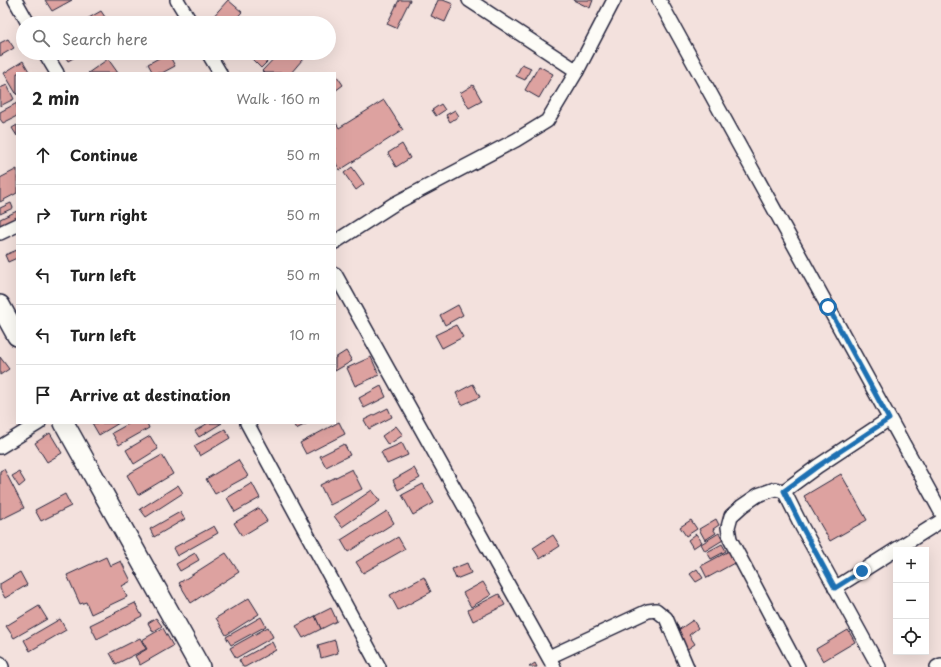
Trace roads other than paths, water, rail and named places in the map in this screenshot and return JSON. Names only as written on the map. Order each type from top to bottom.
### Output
[{"type":"street","points":[[15,0],[24,16]]},
{"type":"street","points":[[177,0],[187,16]]},
{"type":"street","points":[[469,0],[577,71]]},
{"type":"street","points":[[336,241],[394,204],[516,140],[547,121],[577,71],[614,0]]},
{"type":"street","points":[[660,0],[941,512]]},
{"type":"street","points":[[49,60],[56,72]]},
{"type":"street","points":[[212,60],[219,72]]},
{"type":"street","points":[[0,233],[16,225]]},
{"type":"street","points":[[336,276],[551,662],[648,611],[656,610],[666,618],[687,667]]},
{"type":"street","points":[[0,305],[16,334]]},
{"type":"street","points":[[798,667],[730,539],[728,527],[731,516],[758,495],[775,489],[784,491],[818,466],[889,419]]},
{"type":"street","points":[[0,447],[37,424]]},
{"type":"street","points":[[65,424],[200,667]]},
{"type":"street","points":[[248,424],[379,667]]},
{"type":"street","points":[[784,491],[802,527],[879,667]]},
{"type":"street","points":[[835,588],[941,521]]},
{"type":"street","points":[[0,663],[2,667]]},
{"type":"street","points":[[936,667],[941,665]]}]
